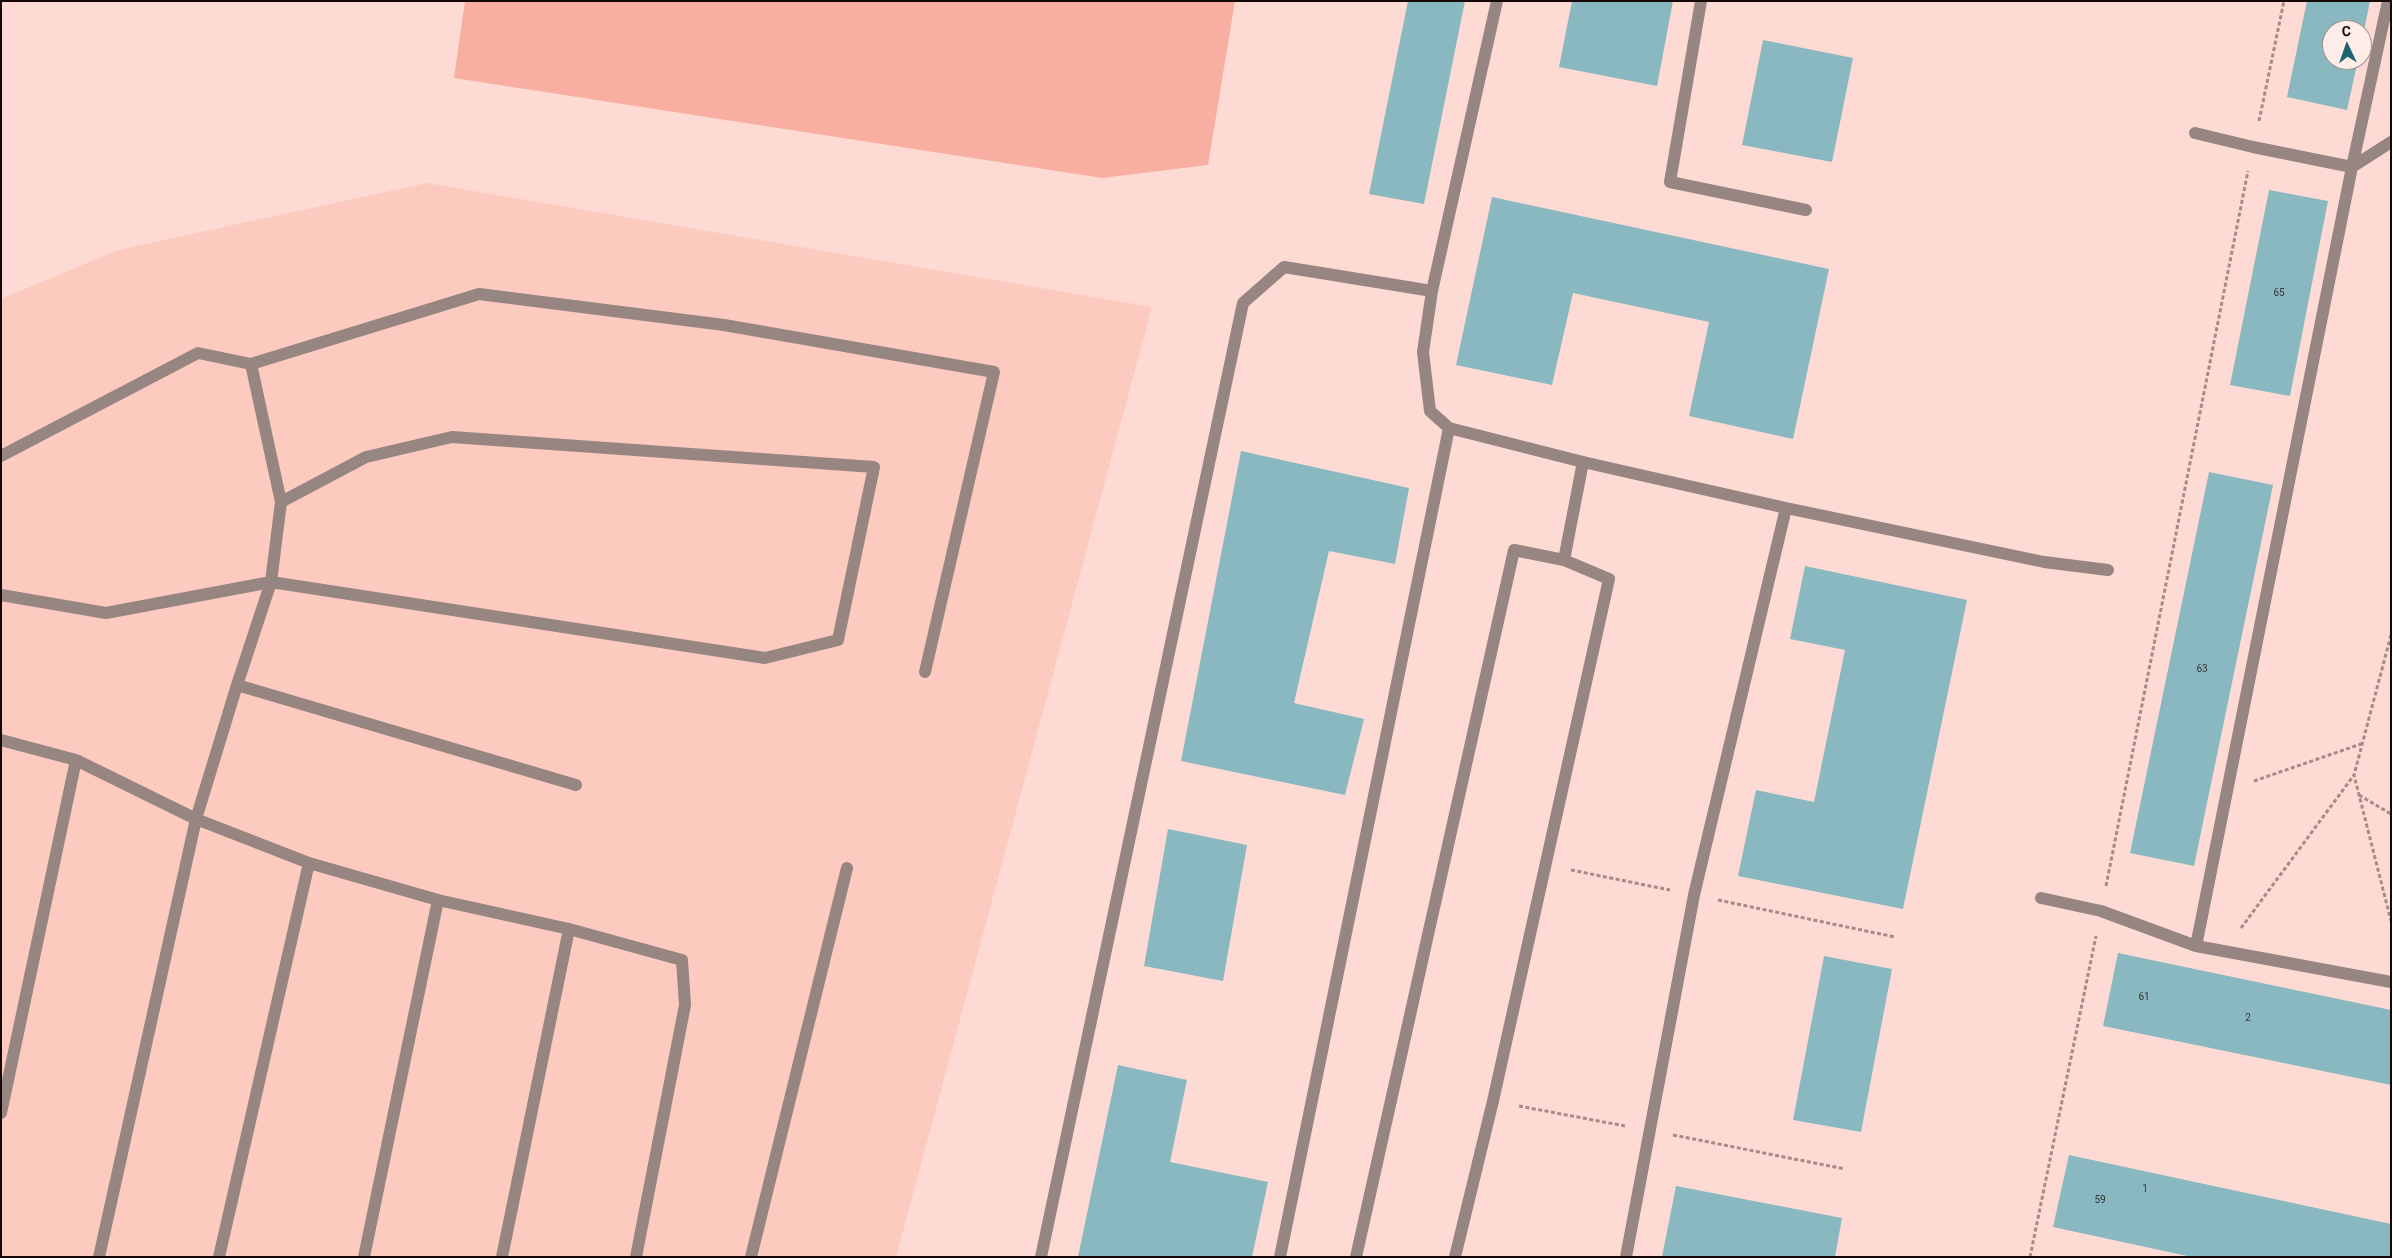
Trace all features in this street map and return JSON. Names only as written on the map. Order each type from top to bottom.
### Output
[{"type":"lane","points":[[1497,1],[1432,291],[1423,352],[1430,411],[1449,428],[1584,462],[1786,508],[2044,562],[2108,570]]},
{"type":"lane","points":[[1701,1],[1670,182],[1806,210]]},
{"type":"lane","points":[[2196,946],[2352,167],[2388,1]]},
{"type":"lane","points":[[2195,133],[2253,148],[2352,167],[2391,142]]},
{"type":"lane","points":[[1041,1257],[1243,302],[1284,267],[1432,291]]},
{"type":"lane","points":[[1,456],[198,353],[250,364],[479,294],[724,325],[994,372],[925,672]]},
{"type":"lane","points":[[99,1257],[196,819],[271,582],[281,502],[250,364]]},
{"type":"lane","points":[[1280,1257],[1449,428]]},
{"type":"lane","points":[[1,595],[106,613],[271,582],[765,658],[838,640],[874,467],[452,437],[366,457],[281,502]]},
{"type":"lane","points":[[1564,560],[1584,462]]},
{"type":"lane","points":[[1626,1257],[1694,895],[1786,508]]},
{"type":"lane","points":[[1356,1257],[1514,550],[1564,560],[1609,578],[1493,1101],[1455,1257]]},
{"type":"lane","points":[[237,685],[576,785]]},
{"type":"lane","points":[[1,740],[76,760],[196,819],[309,863],[438,900],[569,930],[682,960],[685,1004],[636,1257]]},
{"type":"lane","points":[[1,1113],[76,760]]},
{"type":"lane","points":[[219,1257],[309,863]]},
{"type":"lane","points":[[751,1257],[847,868]]},
{"type":"lane","points":[[2041,898],[2101,911],[2196,946],[2391,982]]},
{"type":"lane","points":[[364,1257],[438,900]]},
{"type":"lane","points":[[502,1257],[569,930]]},
{"type":"path","points":[[2037,1257],[2031,1256],[2284,1]]},
{"type":"path","points":[[2391,635],[2360,744],[2354,775],[2391,921]]},
{"type":"path","points":[[2226,792],[2360,744]]},
{"type":"path","points":[[2224,951],[2354,775]]},
{"type":"path","points":[[2358,794],[2391,814]]},
{"type":"shaded area","points":[[465,1],[1235,1],[1208,165],[1102,178],[454,78]]},
{"type":"shaded area","points":[[427,183],[1152,307],[896,1257],[1,1257],[1,299],[118,250]]},
{"type":"building","points":[[1408,1],[1465,1],[1424,204],[1369,194]]},
{"type":"building","points":[[1572,1],[1673,1],[1657,86],[1559,67]]},
{"type":"building","points":[[2307,1],[2370,1],[2366,20],[2322,20],[2322,70],[2356,70],[2347,110],[2287,97]]},
{"type":"building","points":[[1763,40],[1853,58],[1832,162],[1742,145]]},
{"type":"building","points":[[2269,190],[2328,201],[2290,396],[2230,385]]},
{"type":"building","points":[[1492,197],[1829,269],[1793,439],[1689,416],[1709,322],[1573,293],[1552,385],[1456,365]]},
{"type":"building","points":[[1241,451],[1409,488],[1395,564],[1329,551],[1294,703],[1364,719],[1345,795],[1181,761]]},
{"type":"building","points":[[2209,472],[2273,485],[2194,866],[2130,853]]},
{"type":"building","points":[[1805,566],[1967,600],[1903,909],[1738,876],[1756,790],[1814,802],[1845,650],[1790,639]]},
{"type":"building","points":[[1168,829],[1247,845],[1223,981],[1144,966]]},
{"type":"building","points":[[2118,953],[2391,1010],[2391,1085],[2103,1026]]},
{"type":"building","points":[[1824,956],[1892,969],[1861,1132],[1793,1120]]},
{"type":"building","points":[[1118,1065],[1187,1080],[1170,1162],[1268,1182],[1252,1257],[1078,1257]]},
{"type":"building","points":[[2069,1155],[2391,1224],[2391,1257],[2192,1257],[2053,1227]]},
{"type":"building","points":[[1676,1186],[1842,1218],[1835,1257],[1662,1257]]}]
